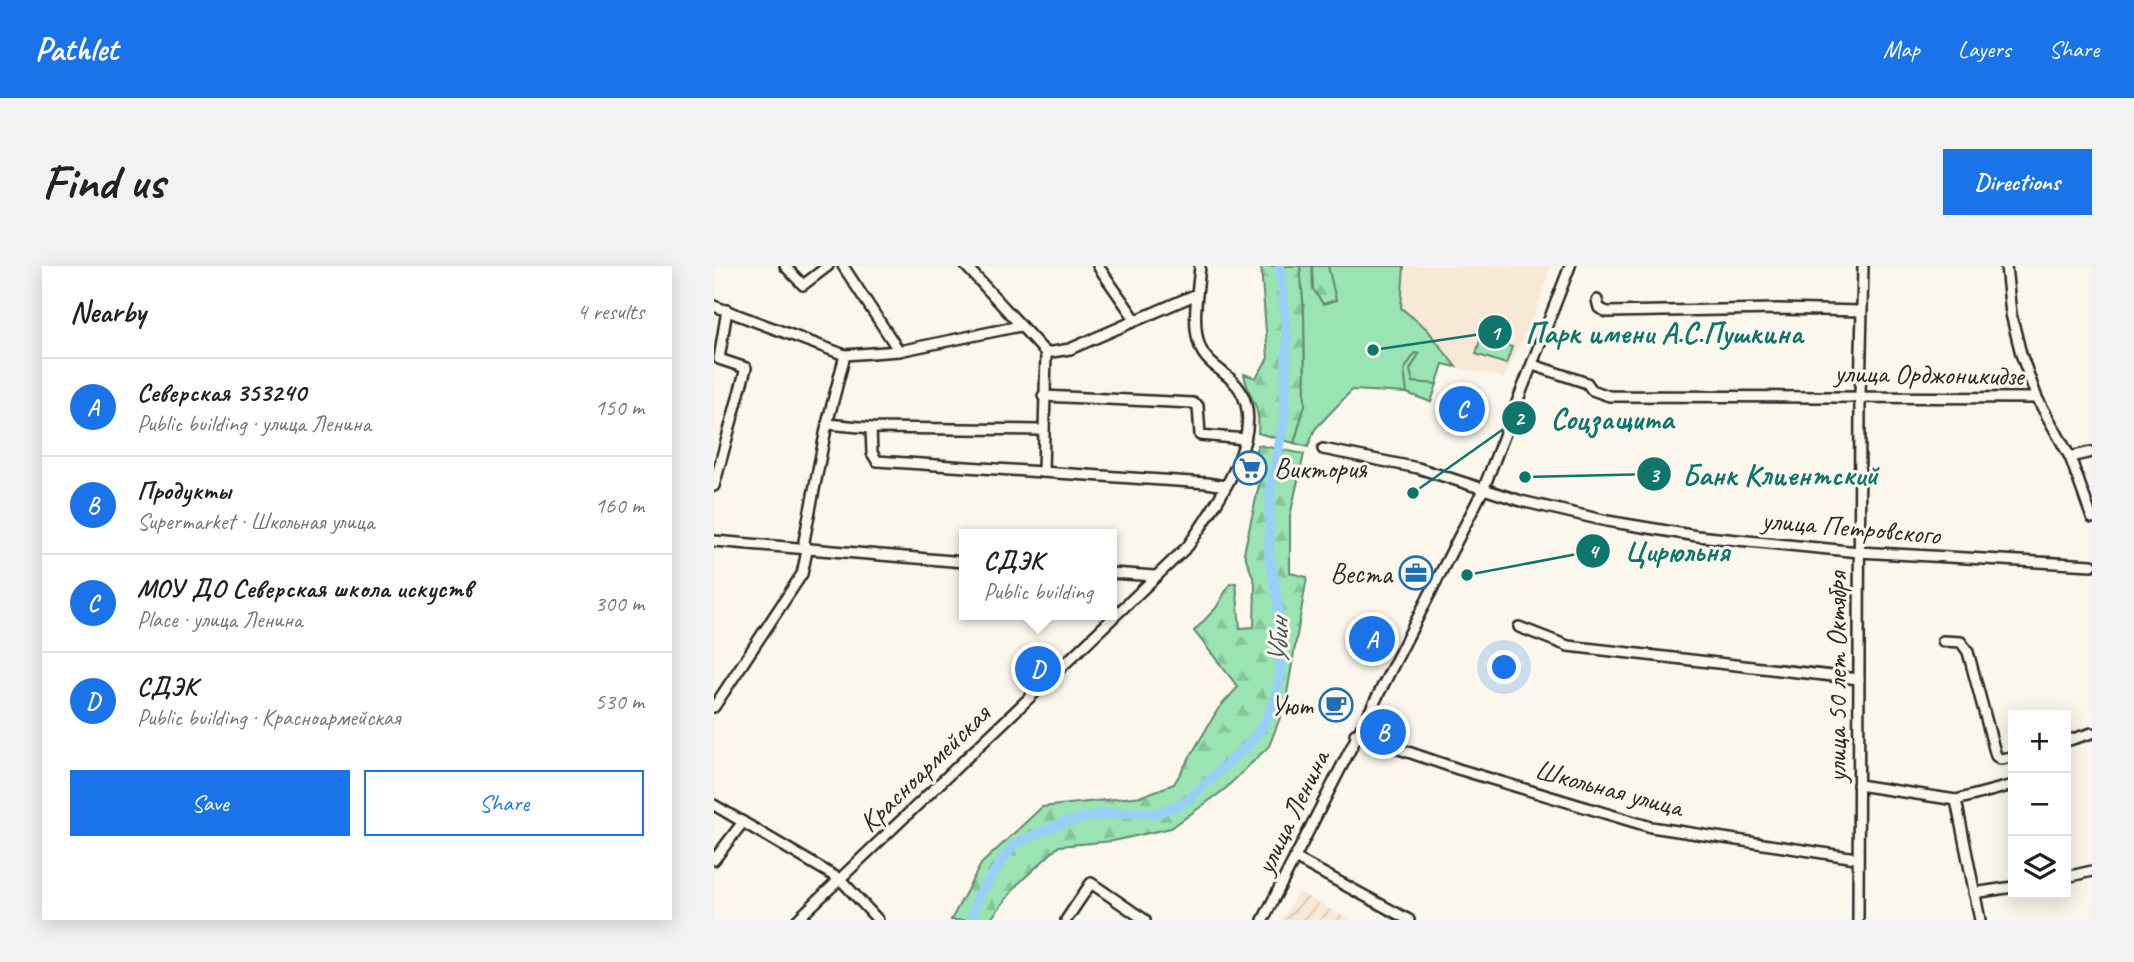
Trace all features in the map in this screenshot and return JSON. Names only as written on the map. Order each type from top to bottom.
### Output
[{"type":"street","points":[[785,266],[803,285],[828,266]]},
{"type":"street","points":[[843,266],[899,351]]},
{"type":"street","points":[[966,266],[1046,353],[1042,396],[1043,472]]},
{"type":"street","points":[[1098,266],[1135,318]]},
{"type":"street","name":"Красноармейская","points":[[1117,613],[1188,546],[1225,486],[1245,439],[1248,407],[1242,392],[1200,349],[1196,335],[1200,266]]},
{"type":"street","name":"улица Ленина","points":[[1263,920],[1355,734],[1483,490],[1570,266]]},
{"type":"street","name":"улица 50 лет Октября","points":[[1858,920],[1856,858],[1860,396],[1864,266]]},
{"type":"street","points":[[2006,266],[2011,314],[2037,398],[2070,457],[2092,518]]},
{"type":"street","points":[[1046,353],[1070,349],[1135,318],[1197,294]]},
{"type":"street","points":[[1597,300],[1599,308],[1607,312],[1778,309],[1861,311]]},
{"type":"street","points":[[714,306],[845,355],[899,351],[1020,326]]},
{"type":"street","points":[[714,486],[746,368],[719,359],[727,310]]},
{"type":"street","points":[[714,707],[802,574],[807,551],[804,541],[827,424],[845,355]]},
{"type":"street","name":"улица Орджоникидзе","points":[[1533,365],[1587,383],[1592,390],[1609,396],[2037,398]]},
{"type":"street","points":[[1042,396],[1193,403],[1198,405],[1200,435],[1245,439]]},
{"type":"street","points":[[827,424],[871,428],[1042,430]]},
{"type":"street","points":[[871,428],[872,453],[877,461],[1225,486]]},
{"type":"street","name":"улица Петровского","points":[[1323,449],[1418,468],[1483,490],[1607,521],[1659,530],[1859,552],[2092,565]]},
{"type":"street","points":[[2070,457],[2092,452]]},
{"type":"street","points":[[714,541],[807,551],[959,562]]},
{"type":"street","points":[[1117,573],[1155,576]]},
{"type":"street","name":"Красноармейская","points":[[797,920],[1110,620]]},
{"type":"street","points":[[1519,627],[1568,646],[1859,679]]},
{"type":"street","points":[[1943,641],[1961,642],[1968,652],[1996,755],[2000,759],[2008,758]]},
{"type":"street","points":[[2071,739],[2092,733]]},
{"type":"street","name":"Школьная улица","points":[[1355,734],[1458,769],[1651,827],[1856,858]]},
{"type":"street","points":[[1858,785],[1956,800],[2008,786]]},
{"type":"street","points":[[1956,800],[1980,920]]},
{"type":"street","points":[[714,805],[841,880],[878,920]]},
{"type":"street","points":[[714,860],[743,822]]},
{"type":"street","points":[[1295,858],[1409,920]]},
{"type":"street","points":[[2071,876],[2092,871]]},
{"type":"street","points":[[1066,920],[1091,883],[1142,919]]},
{"type":"street","points":[[1974,893],[2008,888]]},
{"type":"shaded area","points":[[1404,266],[1551,266],[1534,317],[1504,378],[1456,367],[1427,329],[1401,308]]},
{"type":"shaded area","points":[[1298,892],[1350,920],[1282,920]]},
{"type":"green space","points":[[1261,266],[1300,266],[1304,314],[1305,405],[1294,443],[1258,433],[1258,414],[1244,374],[1256,378],[1268,358]]},
{"type":"green space","points":[[1300,266],[1404,266],[1401,308],[1427,329],[1456,367],[1443,364],[1431,402],[1407,393],[1352,390],[1315,429],[1308,447],[1294,443],[1305,404],[1304,314]]},
{"type":"green space","points":[[1312,266],[1328,266],[1336,300],[1323,304],[1313,289]]},
{"type":"green space","points":[[1481,336],[1512,347],[1506,364],[1476,354]]},
{"type":"green space","points":[[1415,353],[1419,354],[1410,370],[1413,382],[1437,384],[1431,402],[1407,393],[1404,370]]},
{"type":"green space","points":[[1258,445],[1304,454],[1290,516],[1290,573],[1307,577],[1285,705],[1269,746],[1224,790],[1171,828],[1113,841],[1059,846],[1018,884],[990,920],[951,920],[981,864],[1042,807],[1142,796],[1174,784],[1218,709],[1238,687],[1194,631],[1216,608],[1230,584],[1236,583],[1240,628],[1254,627],[1255,583],[1244,553],[1262,471],[1252,458]]},
{"type":"waterway","name":"Убин","points":[[971,920],[979,895],[1013,845],[1062,823],[1110,813],[1158,813],[1187,801],[1250,743],[1263,726],[1275,700],[1281,671],[1278,602],[1269,555],[1270,488],[1284,422],[1287,338],[1280,266]]},
{"type":"place","name":"Парк имени А.С.Пушкина","points":[[1373,350]]},
{"type":"place","name":"МОУ ДО Северская школа искуств","points":[[1462,409]]},
{"type":"place","name":"Виктория","points":[[1250,468]]},
{"type":"place","name":"Банк Клиентский","points":[[1525,477]]},
{"type":"place","name":"Соцзащита","points":[[1413,493]]},
{"type":"place","name":"Веста","points":[[1416,573]]},
{"type":"place","name":"Цирюльня","points":[[1467,575]]},
{"type":"place","name":"Северская 353240","points":[[1372,639]]},
{"type":"place","name":"СДЭК","points":[[1038,669]]},
{"type":"place","name":"Уют","points":[[1336,705]]},
{"type":"place","name":"Продукты","points":[[1383,732]]}]
